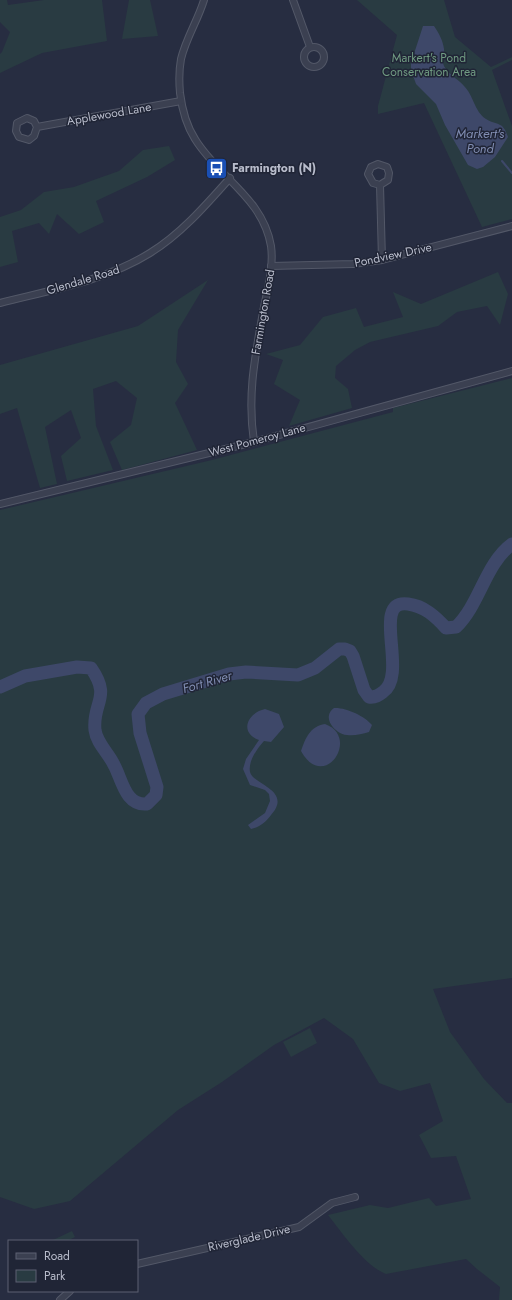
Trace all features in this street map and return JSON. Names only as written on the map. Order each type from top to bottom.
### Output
[{"type":"street","name":"Farmington Road","points":[[204,0],[181,60],[179,79],[181,101],[187,124],[195,140],[249,199],[262,219],[270,245],[271,266],[252,376],[251,423],[254,442]]},
{"type":"street","points":[[293,0],[310,48]]},
{"type":"street","name":"Applewood Lane","points":[[37,127],[181,101]]},
{"type":"street","name":"Glendale Road","points":[[0,303],[88,281],[132,263],[151,253],[174,236],[230,178]]},
{"type":"street","points":[[380,185],[382,260]]},
{"type":"street","name":"Pondview Drive","points":[[271,266],[353,264],[382,260],[512,226]]},
{"type":"street","name":"West Pomeroy Lane","points":[[0,504],[254,442],[512,371]]},
{"type":"street","name":"Riverglade Drive","points":[[138,1264],[299,1227],[332,1203],[355,1197]]},
{"type":"street","points":[[60,1300],[69,1292]]},
{"type":"green space","points":[[0,0],[7,0],[8,5],[44,0],[102,0],[107,41],[42,53],[0,73],[0,54],[10,32],[0,22]]},
{"type":"green space","points":[[129,0],[150,0],[158,36],[122,39]]},
{"type":"green space","name":"Markert's Pond Conservation Area","points":[[357,0],[444,0],[455,37],[491,67],[512,57],[512,60],[492,70],[512,126],[512,219],[482,227],[424,103],[378,114],[378,106],[397,35]]},
{"type":"green space","points":[[169,146],[175,160],[147,177],[96,201],[104,222],[79,234],[57,214],[49,234],[39,223],[12,231],[18,262],[0,267],[0,217],[21,210],[44,192],[74,187],[119,171],[143,150]]},
{"type":"green space","points":[[498,272],[508,294],[500,325],[487,306],[457,312],[438,326],[370,342],[355,350],[336,366],[335,378],[348,389],[352,408],[289,426],[300,400],[274,384],[283,360],[266,354],[300,345],[323,317],[356,308],[364,327],[403,317],[393,292],[421,304]]},
{"type":"green space","points":[[208,280],[178,330],[176,362],[188,384],[175,403],[197,450],[122,470],[110,442],[131,425],[137,398],[116,381],[93,389],[96,426],[113,470],[67,481],[61,456],[81,438],[71,410],[45,427],[57,484],[40,488],[17,408],[0,414],[0,365],[138,326]]},
{"type":"green space","points":[[512,378],[512,978],[433,989],[450,1032],[484,1079],[507,1103],[512,1103],[512,1300],[499,1300],[500,1287],[466,1259],[386,1274],[370,1264],[362,1256],[347,1240],[328,1215],[370,1205],[388,1208],[429,1198],[436,1206],[471,1199],[456,1156],[431,1158],[419,1135],[443,1121],[430,1083],[400,1091],[379,1083],[353,1039],[324,1018],[274,1045],[222,1082],[178,1110],[70,1201],[34,1209],[0,1197],[0,510],[212,460],[393,412],[393,408]]},
{"type":"green space","points":[[310,1028],[317,1043],[291,1057],[283,1042]]},
{"type":"green space","points":[[72,1231],[75,1237],[69,1240],[53,1240]]},
{"type":"water","name":"Markert's Pond","points":[[423,26],[434,26],[436,29],[443,46],[444,66],[450,74],[467,90],[482,116],[502,126],[506,132],[508,137],[495,157],[483,167],[477,169],[468,165],[445,125],[436,104],[416,84],[411,70],[411,63]]},
{"type":"water","points":[[334,708],[344,709],[365,718],[372,725],[369,732],[358,735],[350,735],[338,732],[329,720],[330,712]]},
{"type":"water","points":[[265,709],[279,714],[284,727],[271,742],[264,741],[252,759],[250,764],[250,772],[253,777],[275,794],[277,807],[267,820],[260,826],[251,829],[248,825],[265,813],[270,801],[269,794],[265,790],[250,785],[243,769],[246,759],[259,740],[249,733],[247,728],[250,719],[259,711]]},
{"type":"water","points":[[325,724],[335,731],[340,740],[339,749],[335,758],[328,764],[320,766],[310,762],[301,751],[306,738],[312,730],[315,727]]},
{"type":"waterway","points":[[502,161],[512,173]]},
{"type":"waterway","name":"Fort River","points":[[0,687],[25,676],[77,667],[91,668],[97,678],[101,693],[95,721],[95,730],[98,740],[112,760],[129,796],[134,801],[147,804],[156,795],[157,787],[140,733],[138,714],[146,703],[163,694],[229,674],[246,672],[298,675],[315,668],[339,649],[350,651],[364,690],[369,697],[377,696],[383,692],[390,683],[393,670],[390,625],[392,613],[397,606],[408,604],[414,605],[424,609],[446,628],[456,627],[471,607],[495,562],[512,544]]},
{"type":"place","name":"Farmington (N)","points":[[216,168]]}]
